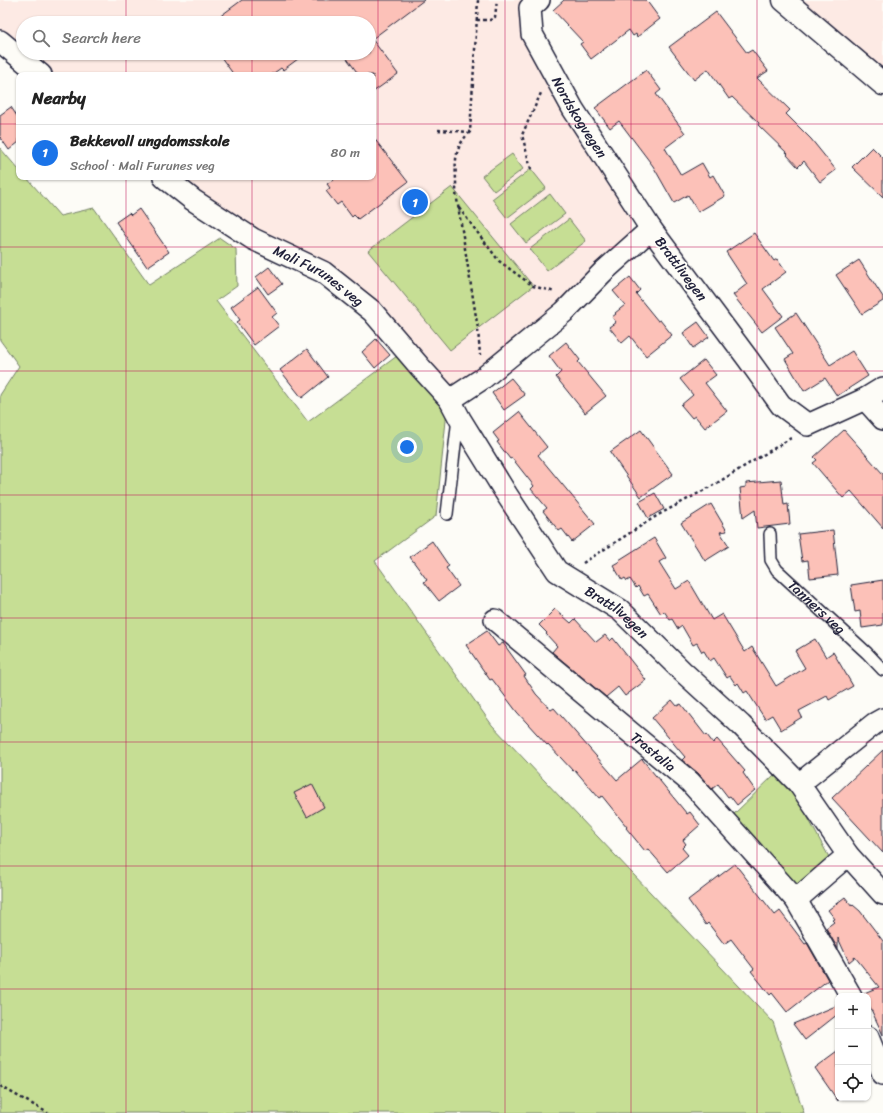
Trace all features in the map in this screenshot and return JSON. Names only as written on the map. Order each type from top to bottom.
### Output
[{"type":"main road","points":[[784,0],[883,84]]},
{"type":"street","name":"Nordskogvegen","points":[[539,0],[530,8],[532,34],[573,109],[651,229]]},
{"type":"street","points":[[0,41],[16,54]]},
{"type":"street","points":[[23,60],[37,72]]},
{"type":"street","name":"Mali Furunes veg","points":[[168,180],[193,200],[253,239],[323,272],[372,311],[450,400]]},
{"type":"street","name":"Brattlivegen","points":[[799,784],[741,725],[682,671],[620,610],[557,571],[511,501],[460,419],[450,400],[482,379],[564,312],[603,272],[651,229],[781,405],[808,425]]},
{"type":"street","points":[[808,425],[865,399],[883,388]]},
{"type":"street","points":[[865,399],[883,419]]},
{"type":"street","name":"Trastalia","points":[[495,620],[690,782],[796,900],[849,993]]},
{"type":"street","points":[[883,719],[874,724],[799,784],[848,855],[883,894]]},
{"type":"street","points":[[796,900],[848,855]]},
{"type":"street","points":[[871,1044],[883,1074]]},
{"type":"lane","points":[[448,514],[457,427],[460,419]]},
{"type":"lane","name":"Tanners veg","points":[[770,534],[771,560],[778,570],[867,653],[883,670]]},
{"type":"path","points":[[478,0],[470,132],[464,138],[456,152],[455,170],[459,208],[478,329],[482,379]]},
{"type":"path","points":[[477,20],[490,20],[495,17],[497,0]]},
{"type":"path","points":[[531,169],[522,135],[546,81],[555,76]]},
{"type":"path","points":[[438,130],[470,132]]},
{"type":"path","points":[[459,208],[499,261],[533,286],[565,295],[574,303]]},
{"type":"path","points":[[564,575],[646,522],[712,486],[795,435],[808,425]]},
{"type":"path","points":[[0,1086],[48,1113]]},
{"type":"shaded area","points":[[0,0],[528,0],[521,7],[629,210],[631,227],[624,244],[589,281],[454,393],[377,306],[255,234],[178,180],[376,180],[376,72],[48,72],[34,60],[376,60],[376,16],[16,16],[16,44],[0,31]]},
{"type":"shaded area","points":[[793,0],[883,0],[883,74]]},
{"type":"green space","points":[[0,148],[16,167],[16,180],[29,180],[60,216],[94,208],[149,285],[220,238],[236,249],[237,286],[216,301],[308,422],[397,356],[447,411],[436,516],[375,561],[492,725],[773,1022],[804,1113],[0,1113],[0,395],[19,366],[0,340]]},
{"type":"green space","points":[[512,154],[523,169],[494,191],[482,176]]},
{"type":"green space","points":[[531,169],[546,188],[507,218],[492,199]]},
{"type":"green space","points":[[452,187],[533,286],[450,350],[368,251]]},
{"type":"green space","points":[[550,194],[565,214],[526,243],[511,224]]},
{"type":"green space","points":[[569,219],[586,241],[547,271],[530,249]]},
{"type":"green space","points":[[778,771],[792,788],[830,859],[796,889],[730,818]]},
{"type":"building","points":[[242,0],[424,0],[376,36],[376,16],[220,16]]},
{"type":"building","points":[[564,0],[646,0],[660,19],[637,37],[636,34],[633,36],[629,30],[591,59],[580,44],[583,42],[553,10]]},
{"type":"building","points":[[716,12],[747,53],[752,50],[768,71],[757,78],[790,110],[786,114],[811,139],[836,170],[820,182],[804,161],[798,167],[787,155],[788,154],[758,125],[759,123],[732,97],[729,99],[708,69],[694,80],[669,47]]},
{"type":"building","points":[[376,44],[398,74],[376,90],[376,72],[357,72],[348,60],[376,60]]},
{"type":"building","points":[[223,60],[297,60],[283,70],[281,68],[275,72],[232,72]]},
{"type":"building","points":[[646,70],[661,90],[656,94],[685,133],[665,148],[681,175],[702,163],[710,177],[713,175],[725,196],[698,212],[688,195],[674,203],[653,166],[619,121],[610,128],[595,108]]},
{"type":"building","points":[[11,107],[16,114],[16,144],[9,150],[0,137],[0,115]]},
{"type":"building","points":[[376,141],[408,182],[358,219],[354,215],[352,217],[341,202],[337,205],[326,191],[330,188],[327,184],[333,180],[376,180]]},
{"type":"building","points":[[872,147],[883,158],[883,197],[852,167]]},
{"type":"building","points":[[139,209],[169,252],[147,267],[116,222],[129,213],[131,215]]},
{"type":"building","points":[[754,233],[774,261],[777,259],[786,272],[763,289],[783,316],[762,332],[733,295],[747,284],[726,252]]},
{"type":"building","points":[[859,260],[883,297],[883,301],[862,314],[836,275]]},
{"type":"building","points":[[269,267],[282,284],[268,294],[256,277]]},
{"type":"building","points":[[630,277],[640,290],[636,294],[658,321],[660,320],[672,335],[646,356],[630,336],[622,343],[609,327],[616,322],[612,317],[625,305],[613,291]]},
{"type":"building","points":[[258,287],[277,313],[272,317],[279,326],[254,345],[237,322],[240,320],[231,307]]},
{"type":"building","points":[[796,313],[830,365],[852,351],[868,376],[837,396],[825,378],[804,391],[785,359],[793,354],[775,327]]},
{"type":"building","points":[[698,322],[709,337],[693,348],[683,333]]},
{"type":"building","points":[[376,339],[390,355],[375,368],[362,352]]},
{"type":"building","points":[[566,342],[580,360],[578,362],[606,396],[585,413],[556,377],[561,372],[549,356]]},
{"type":"building","points":[[307,349],[328,377],[302,398],[280,370]]},
{"type":"building","points":[[704,360],[716,375],[705,383],[727,411],[705,428],[695,416],[692,418],[681,405],[693,395],[680,379]]},
{"type":"building","points":[[511,378],[525,395],[504,410],[492,393]]},
{"type":"building","points":[[519,412],[547,447],[538,455],[595,524],[572,542],[562,529],[559,531],[543,511],[547,508],[531,489],[534,486],[512,458],[510,459],[497,442],[499,441],[493,433]]},
{"type":"building","points":[[641,430],[673,474],[641,497],[610,452]]},
{"type":"building","points":[[844,430],[883,474],[883,528],[851,491],[843,498],[813,463],[817,460],[814,457]]},
{"type":"building","points":[[781,480],[784,505],[788,504],[790,524],[757,528],[755,510],[743,518],[740,488],[746,487],[746,483]]},
{"type":"building","points":[[655,493],[664,509],[648,518],[639,502]]},
{"type":"building","points":[[711,504],[727,531],[720,532],[729,546],[705,561],[681,523]]},
{"type":"building","points":[[833,530],[838,575],[810,578],[808,560],[802,561],[798,534]]},
{"type":"building","points":[[654,538],[666,558],[659,562],[676,589],[689,581],[712,620],[722,614],[745,652],[752,647],[776,686],[805,668],[795,651],[815,639],[826,657],[833,652],[853,686],[829,700],[827,696],[799,711],[802,717],[781,730],[772,715],[765,719],[747,691],[744,693],[738,683],[736,685],[730,676],[727,678],[714,658],[710,661],[704,651],[702,652],[697,643],[693,645],[682,626],[678,629],[672,619],[670,620],[664,611],[661,614],[648,594],[644,596],[638,586],[636,588],[630,579],[627,581],[625,578],[622,580],[613,565]]},
{"type":"building","points":[[432,541],[449,566],[446,568],[459,586],[439,601],[424,582],[427,580],[410,557]]},
{"type":"building","points":[[883,580],[883,625],[862,628],[860,611],[855,612],[851,585]]},
{"type":"building","points":[[555,609],[571,623],[575,619],[596,642],[605,635],[610,641],[613,638],[646,680],[625,696],[618,687],[606,697],[552,652],[557,646],[539,625]]},
{"type":"building","points":[[487,631],[498,646],[503,643],[526,675],[524,676],[536,694],[551,710],[554,708],[617,780],[642,759],[687,814],[690,812],[700,825],[683,840],[686,844],[682,848],[688,855],[668,872],[648,849],[645,851],[602,796],[599,798],[575,770],[573,771],[548,744],[547,745],[517,712],[492,679],[490,680],[466,645]]},
{"type":"building","points":[[672,700],[677,706],[681,704],[713,743],[717,739],[745,771],[743,773],[755,790],[737,805],[730,796],[728,797],[718,784],[712,789],[698,773],[682,760],[685,757],[652,718]]},
{"type":"building","points":[[883,750],[883,853],[832,798]]},
{"type":"building","points":[[312,784],[324,807],[307,817],[294,793]]},
{"type":"building","points":[[735,864],[775,915],[780,911],[805,944],[807,943],[828,980],[787,1012],[772,993],[770,995],[751,971],[754,969],[731,939],[724,944],[708,923],[706,925],[688,900]]},
{"type":"building","points":[[845,897],[852,906],[853,905],[860,911],[883,941],[883,1035],[871,1009],[871,993],[864,993],[879,987],[855,957],[849,962],[838,938],[838,949],[826,928],[834,922],[832,920],[835,919],[828,910]]},
{"type":"building","points":[[835,1006],[835,1016],[805,1040],[793,1024]]},
{"type":"building","points":[[835,1053],[835,1097],[815,1068]]},
{"type":"place","name":"Bekkevoll ungdomsskole","points":[[415,202]]}]
